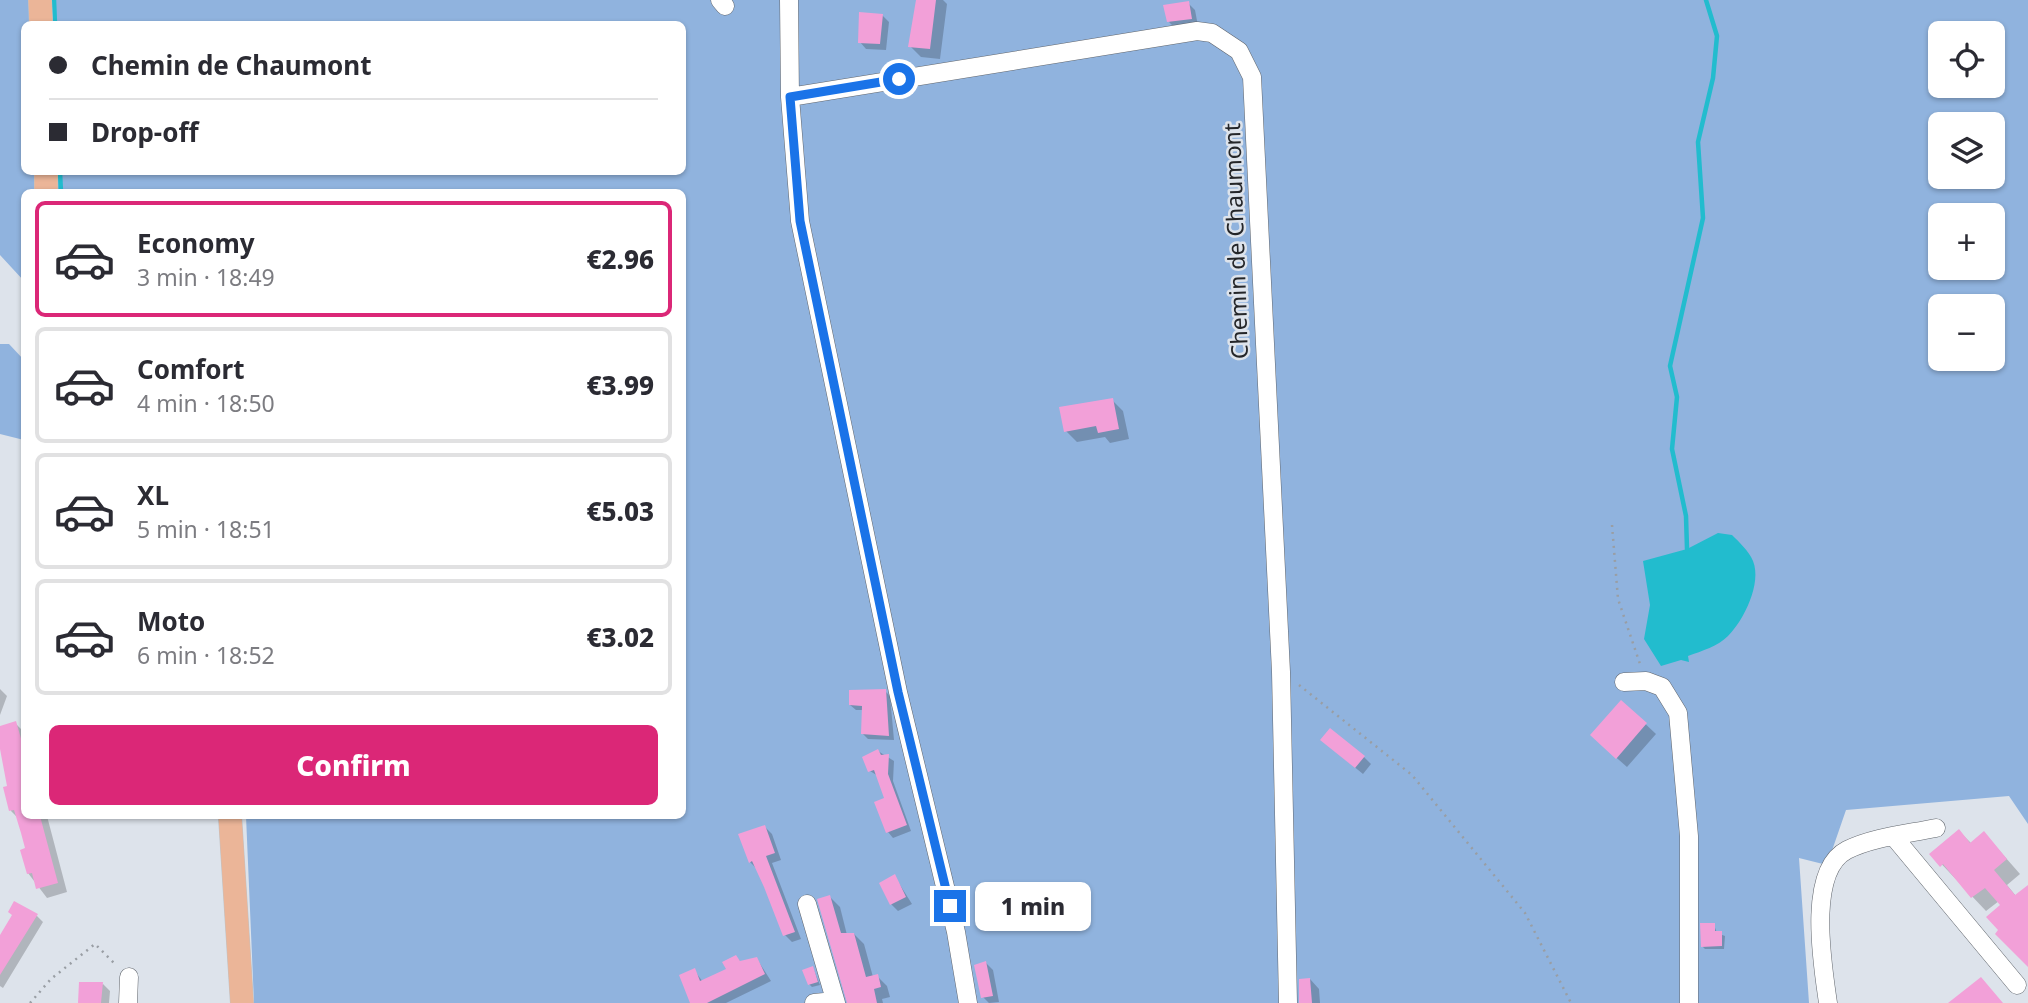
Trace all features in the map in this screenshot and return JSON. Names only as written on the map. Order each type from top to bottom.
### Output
[{"type":"main road","points":[[40,0],[41,21]]},
{"type":"main road","points":[[230,819],[242,1003]]},
{"type":"street","points":[[789,0],[790,97],[800,221],[898,692],[956,932],[968,1003]]},
{"type":"street","name":"Chemin de Chaumont","points":[[790,97],[1197,31],[1212,33],[1239,51],[1252,77],[1282,672],[1288,1003]]},
{"type":"street","points":[[1624,682],[1646,681],[1662,687],[1678,713],[1689,836],[1689,1003]]},
{"type":"street","points":[[1828,1003],[1821,951],[1820,902],[1833,864],[1844,851],[1936,828]]},
{"type":"street","points":[[1894,837],[2017,985]]},
{"type":"street","points":[[807,904],[836,1002],[814,1003]]},
{"type":"street","points":[[128,1003],[129,977]]},
{"type":"path","points":[[1612,525],[1618,599],[1646,681]]},
{"type":"path","points":[[1282,672],[1412,775],[1525,913],[1571,1003]]},
{"type":"path","points":[[30,1003],[51,979],[95,944],[129,977]]},
{"type":"shaded area","points":[[0,0],[2028,0],[2028,824],[2009,796],[1846,810],[1827,865],[1799,858],[1809,1003],[254,1003],[246,819],[686,819],[686,189],[21,189],[21,278],[0,255]]},
{"type":"shaded area","points":[[0,344],[9,344],[21,357],[21,439],[0,434]]},
{"type":"shaded area","points":[[1718,533],[1732,535],[1753,561],[1755,580],[1750,601],[1740,621],[1724,640],[1688,656],[1689,662],[1681,660],[1661,666],[1644,639],[1650,605],[1643,561],[1687,549]]},
{"type":"building","points":[[916,0],[936,0],[930,49],[908,47]]},
{"type":"building","points":[[1189,1],[1192,19],[1167,22],[1163,5]]},
{"type":"building","points":[[859,12],[883,14],[880,44],[858,43]]},
{"type":"building","points":[[1113,398],[1119,429],[1098,433],[1096,426],[1064,432],[1059,407]]},
{"type":"building","points":[[886,689],[889,736],[861,734],[862,706],[849,705],[849,690]]},
{"type":"building","points":[[1621,700],[1647,723],[1616,759],[1590,735]]},
{"type":"building","points":[[16,721],[21,738],[21,819],[41,819],[58,883],[36,889],[32,873],[27,874],[20,850],[25,848],[21,833],[14,810],[9,811],[3,787],[7,786],[0,749],[0,726]]},
{"type":"building","points":[[1330,728],[1365,756],[1355,768],[1320,740]]},
{"type":"building","points":[[878,749],[881,755],[889,754],[888,774],[907,825],[886,833],[874,802],[884,798],[874,770],[868,772],[862,757]]},
{"type":"building","points":[[765,825],[775,853],[766,856],[795,932],[783,936],[764,887],[752,861],[749,863],[738,834]]},
{"type":"building","points":[[1959,829],[1970,843],[1984,831],[2007,859],[1994,870],[2015,895],[2028,885],[2028,967],[1995,934],[1998,930],[1986,917],[2000,905],[1985,888],[1971,898],[1943,864],[1940,867],[1929,854]]},
{"type":"building","points":[[895,874],[906,897],[890,905],[879,883]]},
{"type":"building","points":[[830,895],[841,933],[854,933],[866,977],[878,974],[881,987],[874,989],[877,1003],[847,1003],[817,899]]},
{"type":"building","points":[[14,901],[38,914],[0,975],[0,935],[12,915],[8,912]]},
{"type":"building","points":[[1700,923],[1715,923],[1715,931],[1722,931],[1722,946],[1701,947]]},
{"type":"building","points":[[736,955],[740,961],[757,957],[765,974],[707,1003],[690,1003],[679,975],[695,968],[700,981],[726,969],[722,962]]},
{"type":"building","points":[[986,961],[993,996],[981,998],[974,965]]},
{"type":"building","points":[[813,966],[818,982],[808,985],[802,970]]},
{"type":"building","points":[[1981,977],[2003,1003],[1948,1003]]},
{"type":"building","points":[[1310,978],[1312,1003],[1299,1003],[1299,979]]},
{"type":"building","points":[[79,982],[103,982],[101,1003],[78,1003]]},
{"type":"waterway","points":[[54,0],[55,21]]},
{"type":"waterway","points":[[1687,549],[1686,516],[1672,449],[1677,397],[1670,366],[1703,218],[1698,142],[1713,78],[1717,36],[1706,0]]},
{"type":"waterway","points":[[60,175],[61,189]]},
{"type":"route","points":[[899,79],[790,97],[800,221],[898,692],[950,906]]}]
